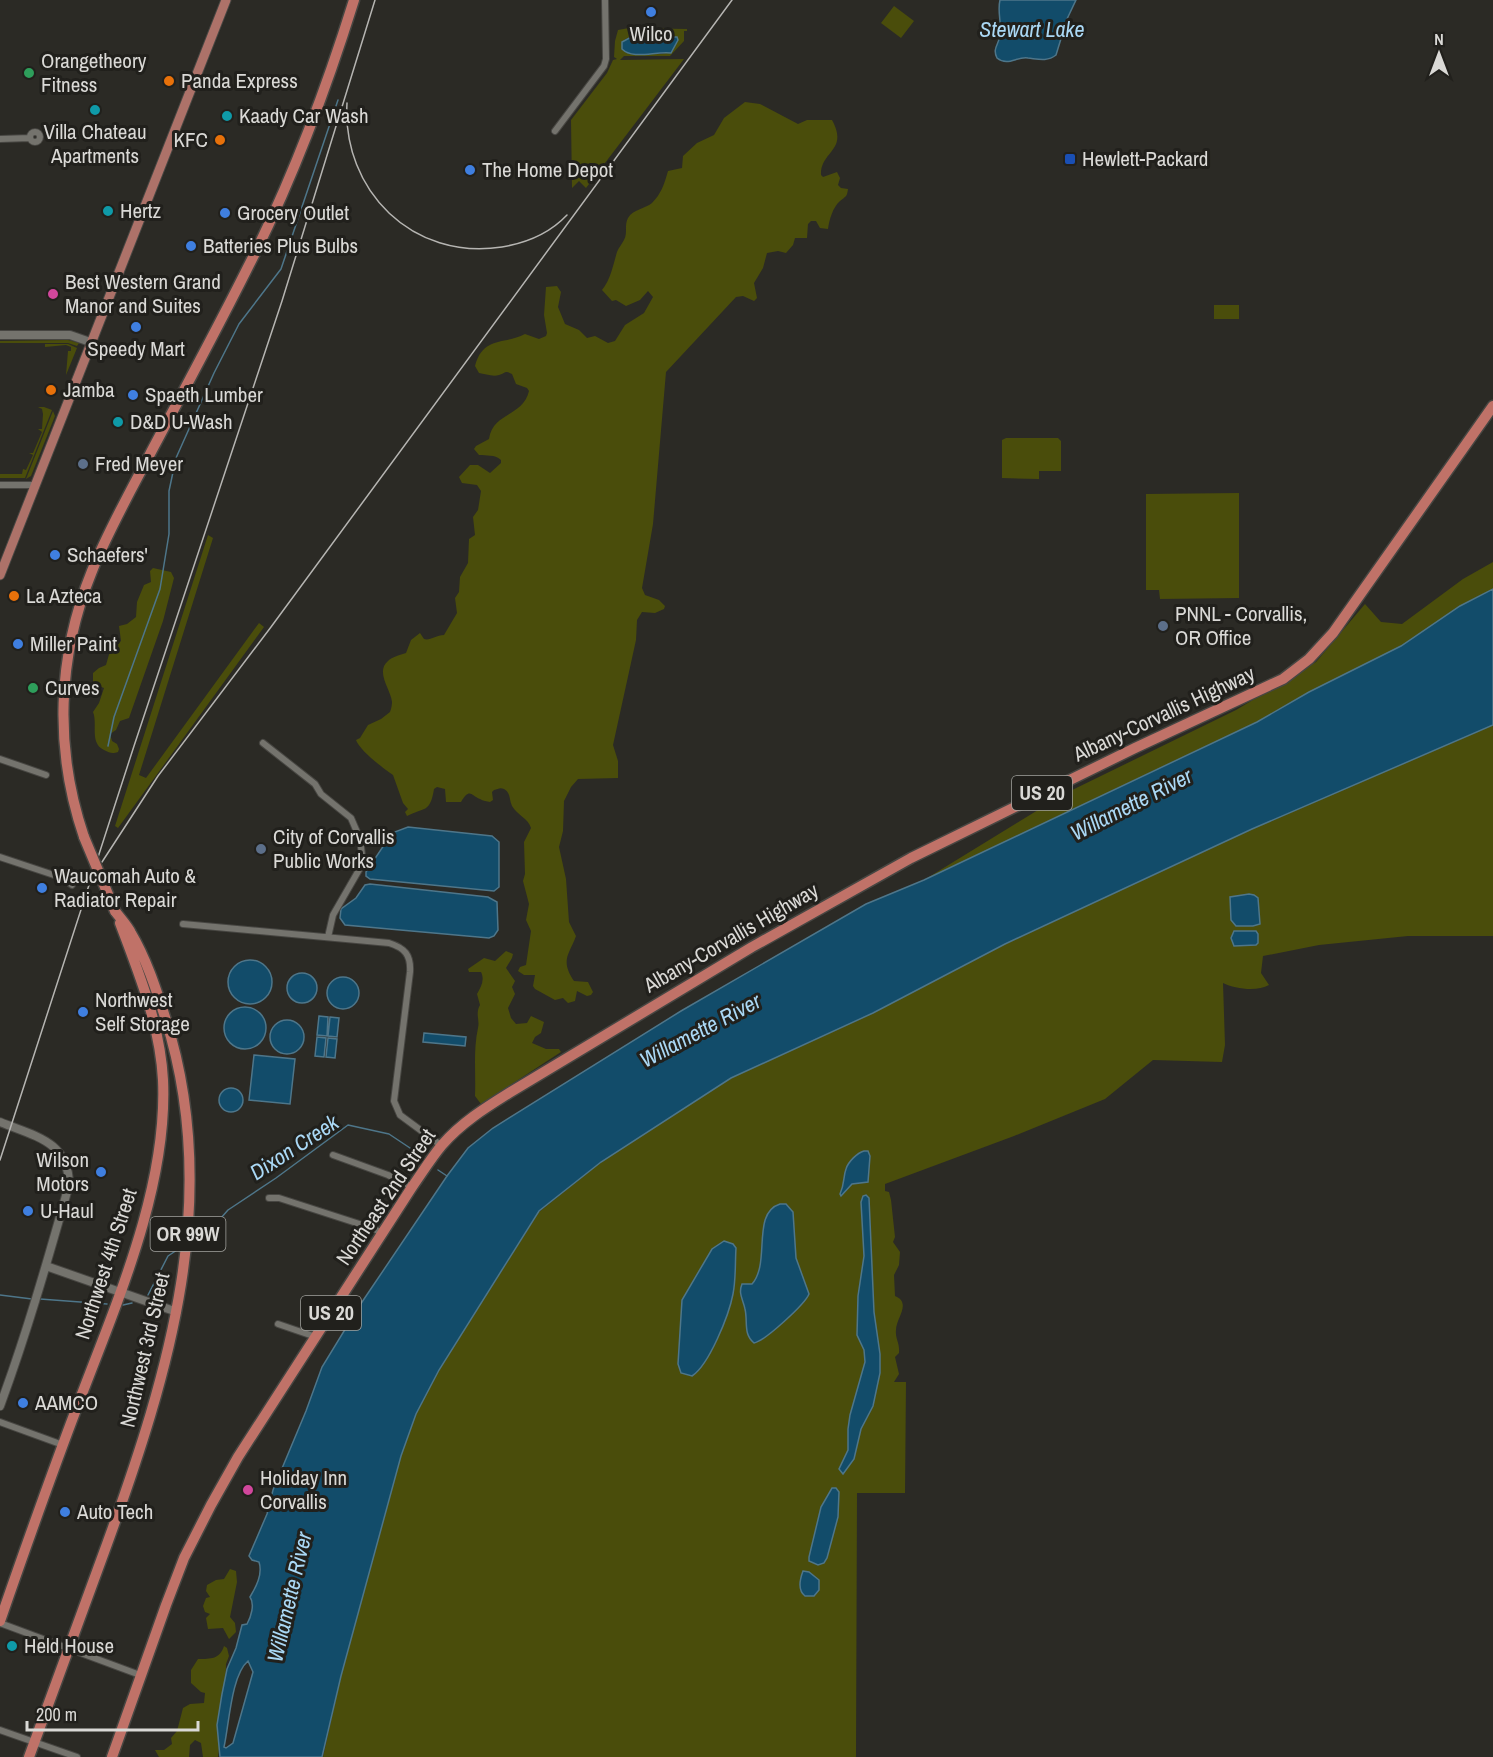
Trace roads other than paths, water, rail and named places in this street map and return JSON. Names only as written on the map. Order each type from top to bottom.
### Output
[{"type":"highway","name":"OR 99W","points":[[115,911],[84,837],[69,783],[62,724],[68,656],[82,598],[115,522],[247,270],[284,192],[318,107],[354,0]]},
{"type":"highway","name":"Albany-Corvallis Highway","points":[[509,1093],[752,947],[910,858],[1135,748],[1270,686],[1297,669],[1333,633],[1493,406]]},
{"type":"highway","name":"Northwest 4th Street","points":[[0,1622],[136,1243],[150,1194],[160,1146],[163,1099],[159,1046],[151,1009],[115,911]]},
{"type":"highway","name":"Northwest 3rd Street","points":[[29,1757],[145,1437],[177,1312],[189,1220],[190,1158],[186,1107],[175,1053],[162,1008],[131,933],[115,911]]},
{"type":"highway","name":"Northeast 2nd Street","points":[[140,1675],[184,1558],[224,1481],[382,1234],[442,1146],[466,1122],[509,1093]]},
{"type":"highway","name":"US 20","points":[[111,1755],[140,1675]]},
{"type":"main road","points":[[0,574],[93,343],[129,244],[226,0]]},
{"type":"street","points":[[555,131],[604,66],[606,59],[605,0]]},
{"type":"street","points":[[0,139],[30,138]]},
{"type":"street","points":[[0,335],[66,334],[93,343]]},
{"type":"street","points":[[0,485],[35,485]]},
{"type":"street","points":[[263,743],[315,784],[321,794],[351,818],[360,839],[363,863],[333,915],[328,937]]},
{"type":"street","points":[[0,759],[46,775]]},
{"type":"street","points":[[0,857],[63,878],[72,885]]},
{"type":"street","points":[[183,924],[389,944],[398,946],[408,954],[410,972],[394,1101],[400,1115],[442,1146]]},
{"type":"street","points":[[0,1122],[51,1144],[68,1168],[69,1185],[46,1266],[0,1406]]},
{"type":"street","points":[[333,1155],[388,1175],[412,1188]]},
{"type":"street","points":[[269,1198],[279,1198],[375,1229],[382,1234]]},
{"type":"street","points":[[46,1266],[177,1312]]},
{"type":"street","points":[[278,1324],[316,1337]]},
{"type":"street","points":[[0,1422],[63,1445]]},
{"type":"street","points":[[0,1622],[140,1675]]},
{"type":"street","points":[[0,1730],[77,1757]]},
{"type":"water","name":"Stewart Lake","points":[[1000,0],[1076,0],[1067,19],[1056,55],[1046,59],[1024,58],[1005,62],[997,58],[995,52],[1000,31]]},
{"type":"water","points":[[650,35],[649,38],[657,41],[670,37],[677,37],[678,40],[671,53],[638,55],[622,49],[622,42],[633,36]]},
{"type":"water","name":"Willamette River","points":[[1493,589],[1493,725],[1252,829],[1005,944],[873,1013],[731,1078],[601,1162],[539,1211],[439,1370],[416,1414],[401,1456],[341,1676],[322,1757],[220,1757],[217,1725],[227,1669],[242,1625],[247,1624],[250,1618],[252,1607],[250,1597],[259,1576],[259,1562],[252,1560],[249,1556],[322,1367],[360,1305],[468,1148],[493,1128],[681,1011],[866,904],[924,880],[1257,722],[1309,692],[1401,646],[1460,606]],"holes":[[[248,1661],[253,1672],[233,1743],[226,1748],[224,1747],[229,1714],[238,1677]]]},
{"type":"water","points":[[408,827],[492,836],[499,842],[499,887],[494,891],[370,879],[366,876],[366,872],[392,833]]},
{"type":"water","points":[[365,885],[488,897],[497,902],[498,930],[494,936],[489,938],[345,925],[340,918],[341,909],[356,898]]},
{"type":"water","points":[[1249,894],[1258,898],[1260,924],[1236,926],[1231,920],[1230,897]]},
{"type":"water","points":[[1234,931],[1256,931],[1258,943],[1234,946],[1231,938]]},
{"type":"water","points":[[250,960],[266,966],[272,982],[266,998],[250,1004],[234,998],[228,982],[234,966]]},
{"type":"water","points":[[302,973],[313,977],[317,988],[313,999],[302,1003],[291,999],[287,988],[291,977]]},
{"type":"water","points":[[343,977],[354,982],[359,993],[354,1004],[343,1009],[332,1004],[327,993],[332,982]]},
{"type":"water","points":[[245,1007],[253,1008],[260,1013],[265,1020],[265,1036],[260,1043],[253,1048],[245,1049],[237,1048],[230,1043],[225,1036],[224,1028],[225,1020],[230,1013],[237,1008]]},
{"type":"water","points":[[319,1016],[328,1017],[327,1036],[317,1035]]},
{"type":"water","points":[[330,1017],[339,1018],[337,1037],[328,1036]]},
{"type":"water","points":[[287,1020],[299,1025],[304,1037],[299,1049],[287,1054],[275,1049],[270,1037],[275,1025]]},
{"type":"water","points":[[424,1033],[466,1037],[465,1046],[423,1042]]},
{"type":"water","points":[[317,1037],[326,1038],[324,1057],[315,1056]]},
{"type":"water","points":[[328,1038],[337,1039],[335,1058],[326,1057]]},
{"type":"water","points":[[254,1055],[295,1059],[290,1104],[249,1100]]},
{"type":"water","points":[[231,1088],[240,1091],[243,1100],[240,1109],[231,1112],[222,1109],[219,1100],[222,1091]]},
{"type":"water","points":[[864,1151],[868,1151],[870,1156],[868,1182],[852,1184],[841,1196],[847,1166]]},
{"type":"water","points":[[866,1195],[869,1198],[874,1312],[880,1354],[880,1373],[873,1406],[861,1429],[854,1459],[843,1474],[839,1469],[848,1450],[850,1415],[865,1362],[864,1350],[857,1335],[858,1296],[864,1256],[861,1202],[863,1196]]},
{"type":"water","points":[[780,1204],[786,1204],[793,1212],[796,1258],[809,1294],[784,1321],[767,1336],[754,1343],[747,1332],[741,1288],[742,1284],[752,1284],[757,1275],[766,1217],[771,1209]]},
{"type":"water","points":[[724,1241],[733,1244],[736,1248],[731,1303],[705,1362],[692,1376],[681,1373],[678,1364],[682,1300],[712,1249]]},
{"type":"water","points":[[832,1488],[836,1488],[839,1492],[838,1517],[827,1558],[824,1563],[818,1565],[809,1561],[809,1557],[821,1507]]},
{"type":"water","points":[[803,1571],[809,1572],[819,1580],[819,1590],[814,1596],[802,1594],[800,1581]]},
{"type":"waterway","points":[[108,746],[114,717],[160,589],[169,534],[169,491],[176,458],[239,324],[281,269],[338,100]]},
{"type":"waterway","name":"Dixon Creek","points":[[199,1243],[228,1210],[348,1125],[389,1134],[419,1154]]},
{"type":"waterway","name":"Dixon Creek","points":[[438,1170],[447,1176]]},
{"type":"waterway","name":"Dixon Creek","points":[[148,1295],[168,1256],[177,1250]]},
{"type":"waterway","name":"Dixon Creek","points":[[0,1295],[32,1299]]},
{"type":"waterway","name":"Dixon Creek","points":[[40,1299],[107,1304]]},
{"type":"waterway","name":"Dixon Creek","points":[[123,1305],[132,1303]]},
{"type":"railway","points":[[0,1160],[134,746],[282,301],[375,0]]},
{"type":"railway","points":[[102,862],[158,776],[271,627],[732,0]]},
{"type":"railway","points":[[347,103],[349,135],[357,165],[370,191],[389,213],[413,231],[440,243],[470,248],[502,247],[537,236],[553,227],[567,215]]},
{"type":"place","name":"Wilco","points":[[651,12]]},
{"type":"place","name":"Orangetheory Fitness","points":[[29,73]]},
{"type":"place","name":"Panda Express","points":[[169,81]]},
{"type":"place","name":"Villa Chateau Apartments","points":[[95,110]]},
{"type":"place","name":"Kaady Car Wash","points":[[227,116]]},
{"type":"place","name":"KFC","points":[[220,140]]},
{"type":"place","name":"Hewlett-Packard","points":[[1070,159]]},
{"type":"place","name":"The Home Depot","points":[[470,170]]},
{"type":"place","name":"Hertz","points":[[108,211]]},
{"type":"place","name":"Grocery Outlet","points":[[225,213]]},
{"type":"place","name":"Batteries Plus Bulbs","points":[[191,246]]},
{"type":"place","name":"Best Western Grand Manor and Suites","points":[[53,294]]},
{"type":"place","name":"Speedy Mart","points":[[136,327]]},
{"type":"place","name":"Jamba","points":[[51,390]]},
{"type":"place","name":"Spaeth Lumber","points":[[133,395]]},
{"type":"place","name":"D&D U-Wash","points":[[118,422]]},
{"type":"place","name":"Fred Meyer","points":[[83,464]]},
{"type":"place","name":"Schaefers'","points":[[55,555]]},
{"type":"place","name":"La Azteca","points":[[14,596]]},
{"type":"place","name":"PNNL - Corvallis, OR Office","points":[[1163,626]]},
{"type":"place","name":"Miller Paint","points":[[18,644]]},
{"type":"place","name":"Curves","points":[[33,688]]},
{"type":"place","name":"City of Corvallis Public Works","points":[[261,849]]},
{"type":"place","name":"Waucomah Auto & Radiator Repair","points":[[42,888]]},
{"type":"place","name":"Northwest Self Storage","points":[[83,1012]]},
{"type":"place","name":"Wilson Motors","points":[[101,1172]]},
{"type":"place","name":"U-Haul","points":[[28,1211]]},
{"type":"place","name":"AAMCO","points":[[23,1403]]},
{"type":"place","name":"Holiday Inn Corvallis","points":[[248,1490]]},
{"type":"place","name":"Auto Tech","points":[[65,1512]]},
{"type":"place","name":"Held House","points":[[12,1646]]}]
